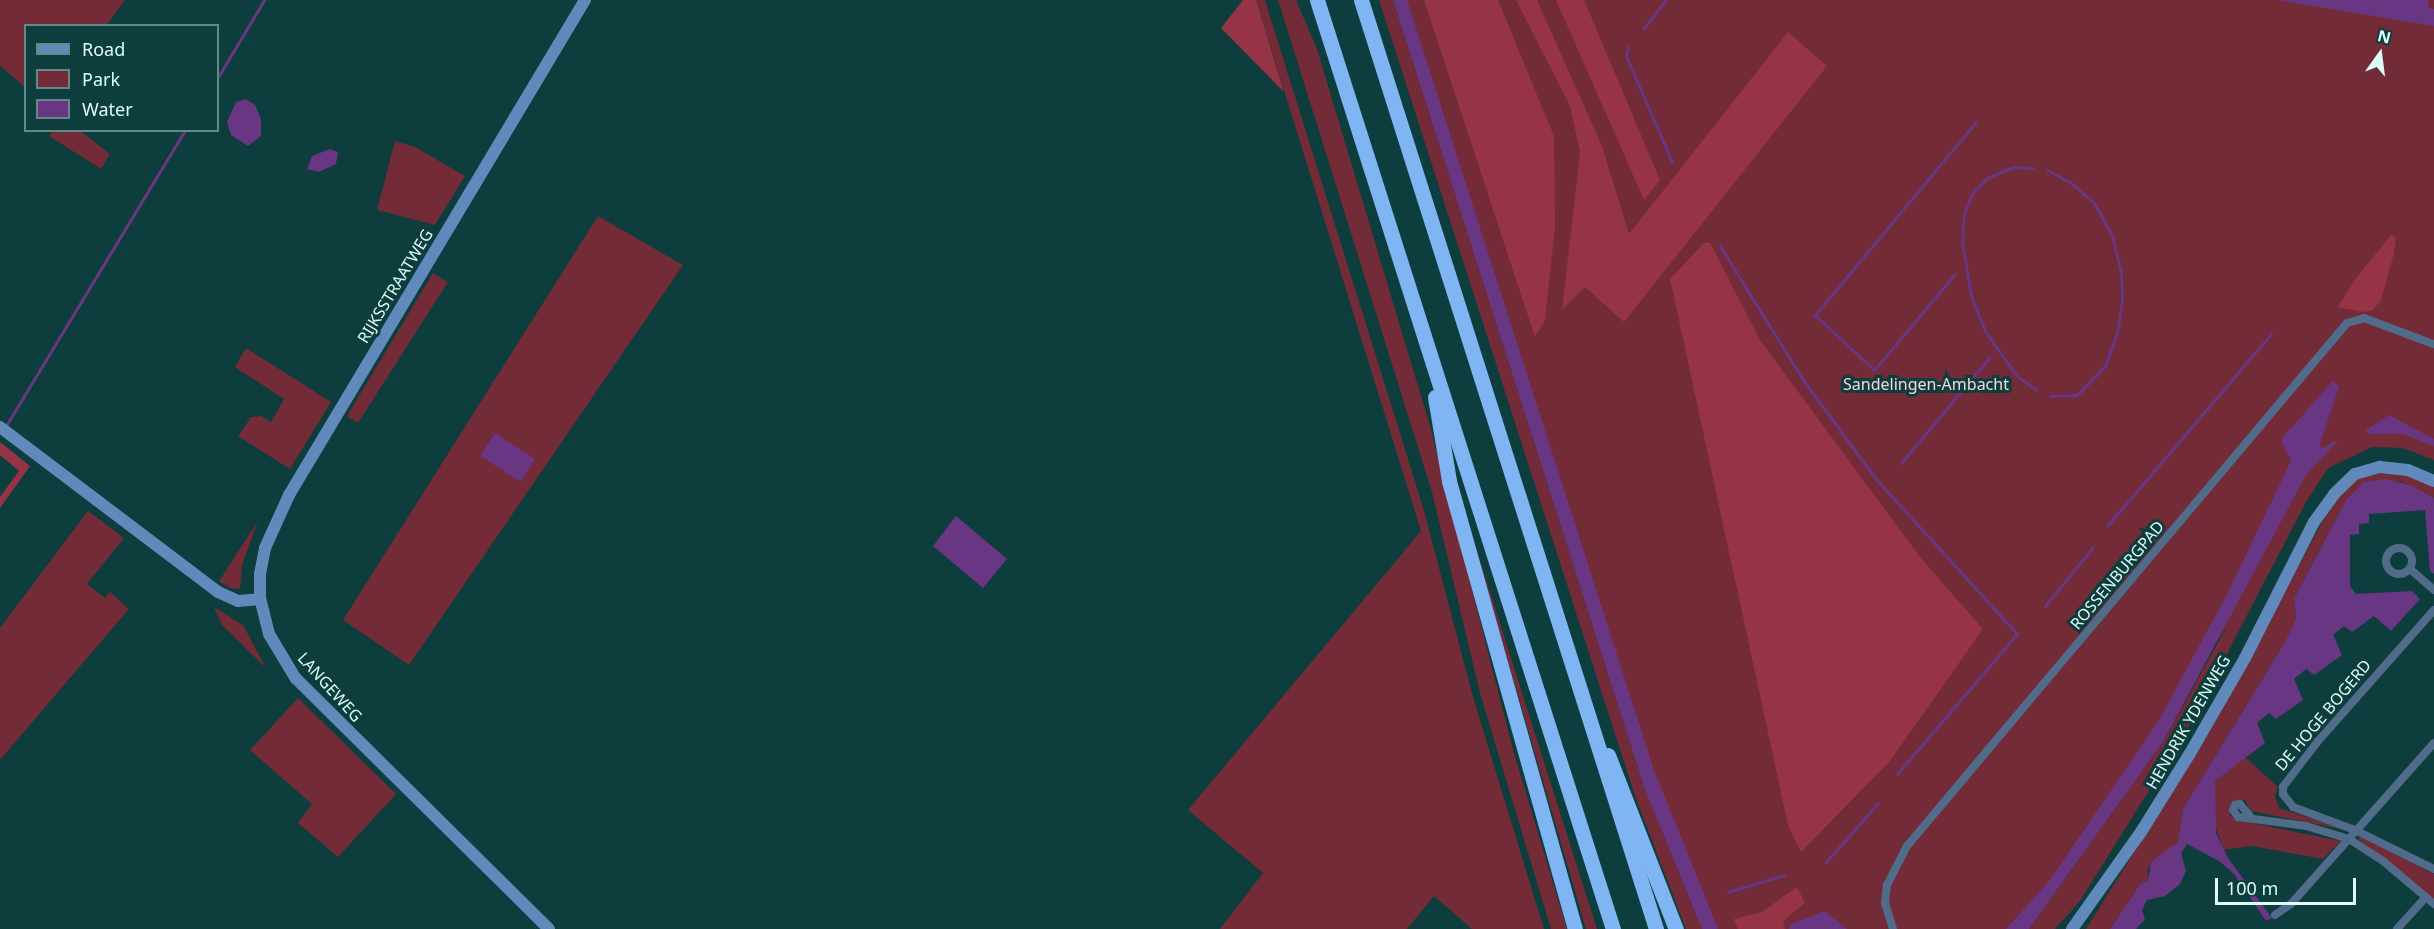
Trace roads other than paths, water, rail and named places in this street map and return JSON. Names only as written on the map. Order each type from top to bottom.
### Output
[{"type":"highway","points":[[1317,0],[1613,929]]},
{"type":"highway","points":[[1361,0],[1656,929]]},
{"type":"highway","points":[[1427,347],[1449,481],[1577,929]]},
{"type":"highway","points":[[1594,732],[1615,765],[1676,929]]},
{"type":"main road","name":"RIJKSSTRAATWEG","points":[[260,599],[265,548],[289,495],[585,0]]},
{"type":"main road","points":[[0,427],[218,592],[238,601],[260,599]]},
{"type":"main road","name":"HENDRIK YDENWEG","points":[[2072,929],[2141,832],[2190,755],[2244,658],[2314,522],[2327,491],[2358,465],[2392,460],[2434,474]]},
{"type":"main road","name":"HENDRIK YDENWEG","points":[[2314,522],[2344,482],[2365,470],[2394,467],[2434,481]]},
{"type":"main road","name":"LANGEWEG","points":[[260,599],[269,634],[296,679],[549,929]]},
{"type":"street","name":"ROSSENBURGPAD","points":[[1893,929],[1885,903],[1887,885],[1907,846],[2347,323],[2364,318],[2433,344]]},
{"type":"street","points":[[2410,569],[2434,590]]},
{"type":"street","name":"DE HOGE BOGERD","points":[[2434,610],[2318,741],[2283,787],[2285,801],[2293,807],[2355,830],[2434,869]]},
{"type":"street","points":[[2275,915],[2291,904],[2434,743]]},
{"type":"street","points":[[2250,816],[2349,839],[2383,861],[2434,904]]},
{"type":"street","points":[[2397,929],[2425,898]]},
{"type":"water","points":[[1393,0],[1407,0],[1654,770],[1718,929],[1702,929],[1645,790]]},
{"type":"water","points":[[2277,0],[2428,0],[2429,8],[2434,9],[2434,26]]},
{"type":"water","points":[[246,99],[255,105],[261,119],[261,136],[248,146],[231,135],[227,122],[236,102]]},
{"type":"water","points":[[330,149],[338,152],[336,164],[319,172],[307,169],[312,156]]},
{"type":"water","points":[[2333,381],[2339,387],[2319,446],[2323,448],[2338,440],[2306,475],[2163,742],[2029,929],[2006,929],[2050,880],[2159,720],[2226,596],[2291,461],[2282,442],[2283,437]]},
{"type":"water","points":[[2389,415],[2434,439],[2434,446],[2403,434],[2367,434],[2366,430]]},
{"type":"water","points":[[495,433],[535,459],[521,482],[480,456]]},
{"type":"water","points":[[2386,479],[2410,485],[2434,498],[2434,574],[2430,571],[2425,510],[2369,514],[2369,523],[2359,524],[2359,534],[2350,535],[2350,586],[2356,594],[2412,591],[2420,599],[2391,631],[2374,616],[2352,632],[2344,626],[2333,635],[2342,655],[2314,675],[2306,669],[2294,679],[2303,700],[2276,719],[2269,713],[2257,723],[2265,743],[2215,781],[2216,833],[2228,858],[2272,918],[2266,921],[2234,874],[2219,861],[2187,844],[2181,853],[2186,871],[2180,884],[2165,896],[2147,900],[2142,910],[2145,919],[2136,929],[2110,929],[2140,884],[2148,881],[2151,862],[2178,842],[2183,809],[2285,642],[2296,618],[2294,599],[2346,500],[2364,482]]},
{"type":"water","points":[[956,516],[1007,559],[983,588],[933,546]]},
{"type":"water","points":[[1825,911],[1847,929],[1789,929],[1791,924]]},
{"type":"waterway","points":[[219,75],[264,0]]},
{"type":"waterway","points":[[1644,28],[1666,0]]},
{"type":"waterway","points":[[1628,47],[1626,56],[1672,162]]},
{"type":"waterway","points":[[1954,275],[1874,370],[1815,315],[1976,122]]},
{"type":"waterway","points":[[7,424],[184,132]]},
{"type":"waterway","points":[[2033,168],[2013,167],[1987,178],[1972,193],[1964,214],[1962,241],[1971,296],[1985,331],[2016,375],[2036,390]]},
{"type":"waterway","points":[[2047,170],[2070,182],[2094,203],[2112,236],[2121,272],[2122,301],[2117,333],[2105,366],[2077,395],[2050,396]]},
{"type":"waterway","points":[[1720,246],[1803,380],[1876,479],[2017,634],[1897,774]]},
{"type":"waterway","points":[[2107,526],[2271,334]]},
{"type":"waterway","points":[[1901,463],[1990,357]]},
{"type":"waterway","points":[[2045,606],[2093,547]]},
{"type":"waterway","points":[[1826,862],[1878,803]]},
{"type":"waterway","points":[[1728,892],[1784,875]]},
{"type":"park label","name":"Sandelingen-Ambacht","points":[[1926,384]]}]
